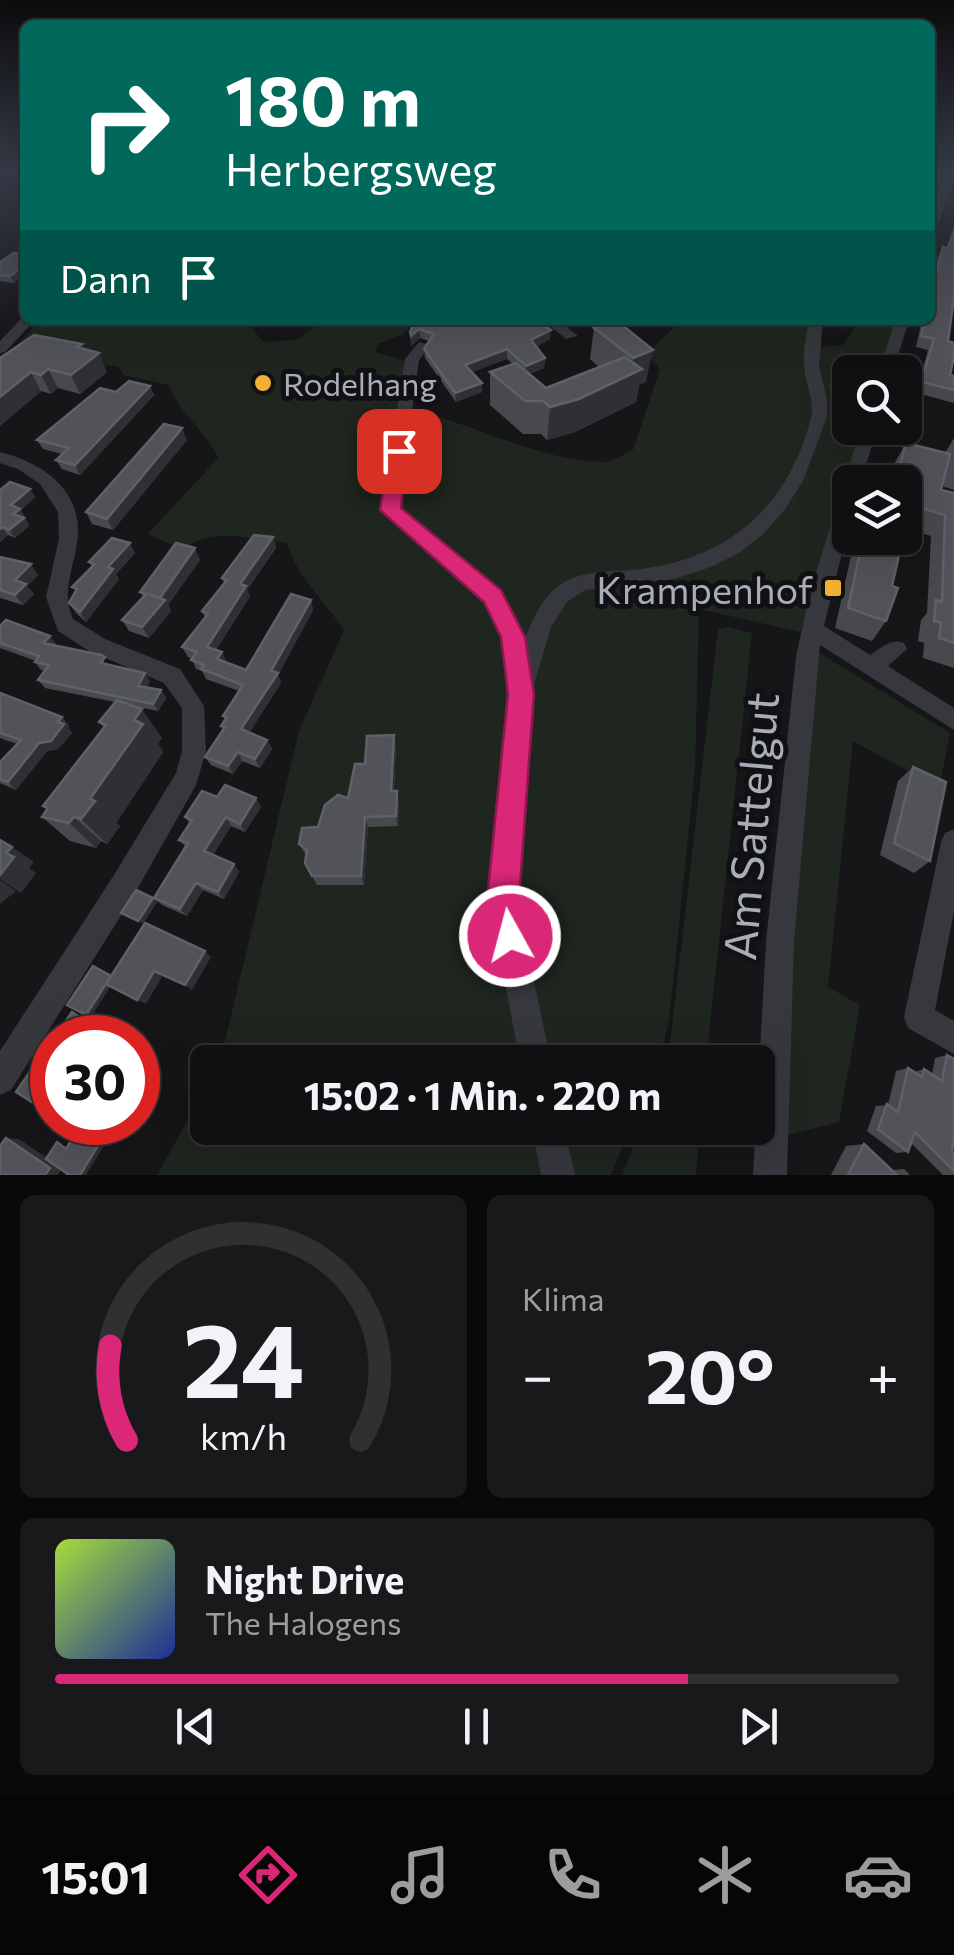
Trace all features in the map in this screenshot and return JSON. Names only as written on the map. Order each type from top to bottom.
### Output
[{"type":"street","points":[[0,349],[23,325]]},
{"type":"street","points":[[556,325],[572,336]]},
{"type":"street","points":[[532,1045],[503,899],[521,694],[545,619],[557,598],[570,588],[595,579],[696,568],[728,554],[758,528],[794,476],[820,412],[812,363],[816,325]]},
{"type":"street","points":[[891,355],[900,325]]},
{"type":"street","points":[[424,345],[412,359],[390,510],[500,606],[513,637],[521,694]]},
{"type":"street","points":[[0,457],[42,476],[63,504],[70,525],[54,589],[65,624],[97,645],[172,676],[184,690],[196,720],[187,777],[95,933],[0,1079]]},
{"type":"street","name":"Am Sattelgut","points":[[770,1175],[780,942],[812,628],[832,555]]},
{"type":"street","points":[[812,628],[954,720]]},
{"type":"street","points":[[871,666],[896,649]]},
{"type":"street","points":[[954,842],[918,1016],[954,1039]]},
{"type":"street","points":[[552,1145],[558,1175]]},
{"type":"shaded area","points":[[36,325],[249,325],[264,342],[296,340],[318,325],[411,325],[404,334],[378,344],[375,352],[415,363],[406,409],[553,455],[604,462],[633,450],[660,369],[646,354],[677,325],[812,325],[821,347],[843,345],[857,325],[895,325],[886,355],[832,355],[832,445],[857,445],[851,465],[832,465],[832,527],[800,632],[699,609],[695,770],[669,1020],[663,1045],[224,1045],[299,731],[344,630],[304,577],[287,543],[218,536],[205,538],[184,550],[148,534],[218,458],[169,385],[123,375],[119,367],[12,350]]},
{"type":"shaded area","points":[[728,627],[752,633],[708,1045],[670,1045],[718,629]]},
{"type":"shaded area","points":[[816,651],[950,733],[939,788],[853,741],[828,987],[860,1005],[839,1122],[776,1138]]},
{"type":"shaded area","points":[[190,1116],[190,1145],[623,1145],[611,1175],[157,1175]]},
{"type":"shaded area","points":[[634,1145],[699,1145],[696,1175],[622,1175]]},
{"type":"building","points":[[954,231],[954,297],[948,341],[954,343],[950,375],[954,376],[954,390],[922,382],[922,368],[925,369],[934,339],[921,336],[924,325],[935,325],[935,277],[943,247],[948,248]]},
{"type":"building","points":[[20,253],[20,269],[10,276],[0,275],[0,262]]},
{"type":"building","points":[[413,325],[542,325],[551,330],[531,340],[545,358],[526,366],[507,349],[465,365],[482,383],[455,393],[424,349],[434,334],[419,329],[411,336]]},
{"type":"building","points":[[622,325],[653,350],[633,358],[594,328]]},
{"type":"building","points":[[34,335],[82,344],[77,347],[99,353],[71,375],[48,369],[41,375],[31,372],[0,397],[0,358]]},
{"type":"building","points":[[625,357],[642,369],[579,399],[550,407],[543,401],[525,401],[490,372],[516,363],[546,388]]},
{"type":"building","points":[[129,381],[150,386],[75,465],[56,460],[69,448],[37,440],[100,388],[116,392]]},
{"type":"building","points":[[164,424],[182,428],[107,519],[86,512]]},
{"type":"building","points":[[905,445],[950,454],[941,490],[954,493],[954,643],[939,638],[941,623],[934,621],[936,600],[942,602],[945,515],[922,508],[922,465],[900,465]]},
{"type":"building","points":[[10,482],[30,489],[11,505],[20,509],[13,514],[24,518],[9,530],[0,529],[0,490]]},
{"type":"building","points":[[254,535],[273,537],[240,584],[246,586],[207,647],[222,652],[217,659],[246,670],[291,594],[311,600],[271,671],[278,673],[241,729],[267,740],[255,759],[238,752],[228,766],[205,757],[225,727],[221,726],[227,717],[223,716],[243,685],[201,669],[204,665],[191,660],[197,652],[182,647],[208,614],[202,611],[227,580],[222,578]]},
{"type":"building","points":[[112,538],[130,543],[108,567],[113,569],[80,612],[69,603],[77,589],[72,587],[95,564],[89,562]]},
{"type":"building","points":[[176,543],[195,548],[160,598],[148,594],[165,600],[142,627],[122,620],[146,594],[140,592]]},
{"type":"building","points":[[859,555],[899,555],[892,586],[898,588],[886,621],[848,608]]},
{"type":"building","points":[[0,557],[31,564],[15,580],[26,584],[15,595],[0,590]]},
{"type":"building","points":[[6,620],[50,636],[43,643],[101,655],[105,657],[101,663],[145,673],[138,686],[161,690],[153,704],[38,680],[49,665],[35,662],[39,656],[0,643],[0,626]]},
{"type":"building","points":[[0,693],[62,717],[58,722],[64,724],[51,741],[39,743],[8,782],[0,779],[0,762],[21,740],[0,733]]},
{"type":"building","points":[[117,700],[142,709],[134,720],[143,724],[90,799],[95,801],[81,819],[74,817],[69,823],[42,817],[48,808],[43,806],[106,725],[99,722]]},
{"type":"building","points":[[394,735],[391,791],[397,791],[396,816],[365,817],[361,876],[312,876],[305,863],[307,850],[299,844],[302,828],[318,827],[325,805],[338,795],[348,798],[355,764],[365,764],[367,736]]},
{"type":"building","points":[[913,767],[946,782],[930,861],[894,843]]},
{"type":"building","points":[[225,785],[256,798],[240,824],[226,817],[204,851],[234,864],[218,892],[196,883],[180,909],[154,898],[188,843],[179,840],[192,820],[185,817],[202,791],[217,797]]},
{"type":"building","points":[[0,840],[12,847],[6,853],[14,857],[0,875]]},
{"type":"building","points":[[136,890],[153,898],[138,921],[121,913]]},
{"type":"building","points":[[145,923],[205,951],[185,985],[154,971],[137,1000],[106,984]]},
{"type":"building","points":[[93,966],[111,976],[86,1015],[67,1005]]},
{"type":"building","points":[[947,1055],[954,1059],[954,1171],[915,1132],[908,1152],[878,1129],[887,1104],[898,1112],[908,1068],[922,1077],[924,1069],[942,1081]]},
{"type":"building","points":[[30,1072],[30,1101],[16,1092]]},
{"type":"building","points":[[6,1138],[50,1168],[45,1175],[0,1175],[0,1146]]},
{"type":"building","points":[[864,1144],[897,1175],[848,1175]]},
{"type":"building","points":[[55,1145],[66,1149],[68,1145],[98,1145],[80,1175],[69,1175],[46,1159]]},
{"type":"place","name":"Rodelhang","points":[[263,383]]},
{"type":"place","name":"Krampenhof","points":[[833,588]]},
{"type":"route","points":[[399,451],[390,510],[493,596],[513,637],[521,694],[503,899],[510,936]]}]
